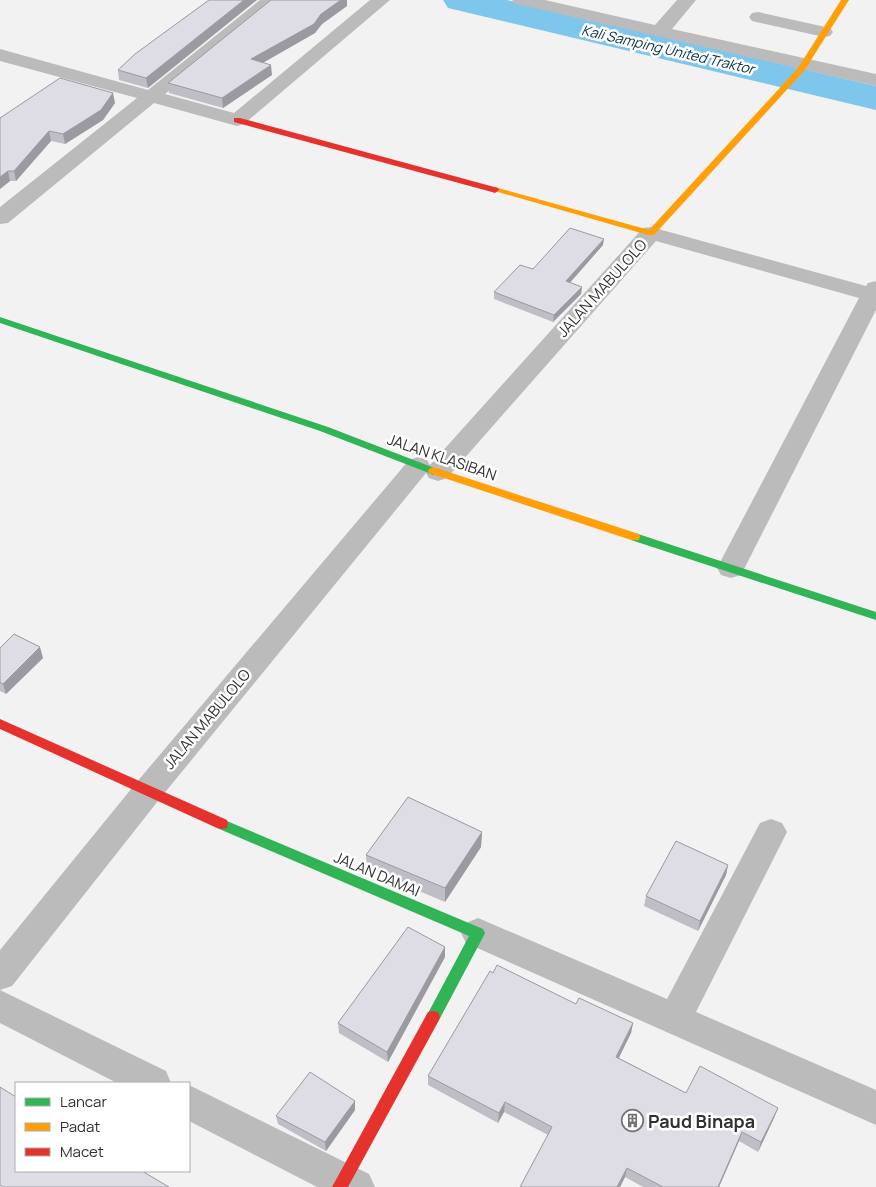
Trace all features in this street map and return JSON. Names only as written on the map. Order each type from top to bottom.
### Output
[{"type":"street","points":[[0,218],[149,96],[271,0]]},
{"type":"street","points":[[237,120],[381,0]]},
{"type":"street","points":[[521,0],[735,49],[800,69],[876,80]]},
{"type":"street","points":[[585,16],[599,0]]},
{"type":"street","points":[[660,32],[687,0]]},
{"type":"street","points":[[735,49],[771,0]]},
{"type":"street","points":[[0,55],[651,233],[800,69],[845,0]]},
{"type":"street","points":[[758,17],[824,32]]},
{"type":"street","points":[[44,89],[66,74]]},
{"type":"street","name":"JALAN MABULOLO","points":[[0,975],[147,792],[428,469],[651,233],[875,293]]},
{"type":"street","points":[[731,568],[875,293]]},
{"type":"street","name":"JALAN KLASIBAN","points":[[0,320],[324,429],[428,469],[876,616]]},
{"type":"street","name":"JALAN DAMAI","points":[[0,724],[147,792],[478,933]]},
{"type":"street","points":[[674,1020],[771,832]]},
{"type":"street","points":[[190,1103],[347,1185],[478,933],[876,1108]]},
{"type":"street","points":[[0,1006],[151,1082]]},
{"type":"building","points":[[209,0],[244,0],[146,78],[118,70],[135,54]]},
{"type":"building","points":[[271,0],[341,0],[321,14],[314,24],[251,59],[271,65],[222,98],[168,83]]},
{"type":"building","points":[[60,78],[113,93],[101,110],[63,134],[49,131],[14,171],[8,171],[0,177],[0,118]]},
{"type":"building","points":[[570,228],[604,239],[566,281],[582,287],[554,315],[494,292],[520,265],[533,269]]},
{"type":"building","points":[[14,634],[40,647],[3,684],[0,682],[0,648]]},
{"type":"building","points":[[408,797],[482,832],[445,888],[366,855]]},
{"type":"building","points":[[676,841],[728,865],[700,921],[646,896]]},
{"type":"building","points":[[408,927],[445,947],[387,1052],[338,1023]]},
{"type":"building","points":[[497,965],[576,1004],[579,998],[633,1023],[616,1057],[686,1093],[700,1066],[778,1108],[761,1142],[742,1132],[718,1187],[663,1187],[627,1168],[617,1187],[520,1187],[552,1127],[505,1102],[499,1113],[428,1076],[490,971],[493,973]]},
{"type":"building","points":[[310,1072],[355,1101],[325,1142],[276,1116]]},
{"type":"building","points":[[0,1087],[15,1096],[15,1172],[144,1172],[169,1187],[3,1187],[0,1185]]},
{"type":"waterway","name":"Kali Samping United Traktor","points":[[461,0],[876,98]]},
{"type":"traffic: fast","points":[[0,320],[324,429],[433,471]]},
{"type":"traffic: fast","points":[[635,537],[876,616]]},
{"type":"traffic: fast","points":[[222,824],[478,933],[433,1017]]},
{"type":"traffic: slow","points":[[495,190],[651,233],[801,69],[845,0]]},
{"type":"traffic: slow","points":[[433,471],[635,537]]},
{"type":"traffic: jam","points":[[237,120],[495,190]]},
{"type":"traffic: jam","points":[[0,724],[222,824]]},
{"type":"traffic: jam","points":[[340,1187],[433,1017]]},
{"type":"place","name":"Paud Binapa","points":[[632,1121]]}]
